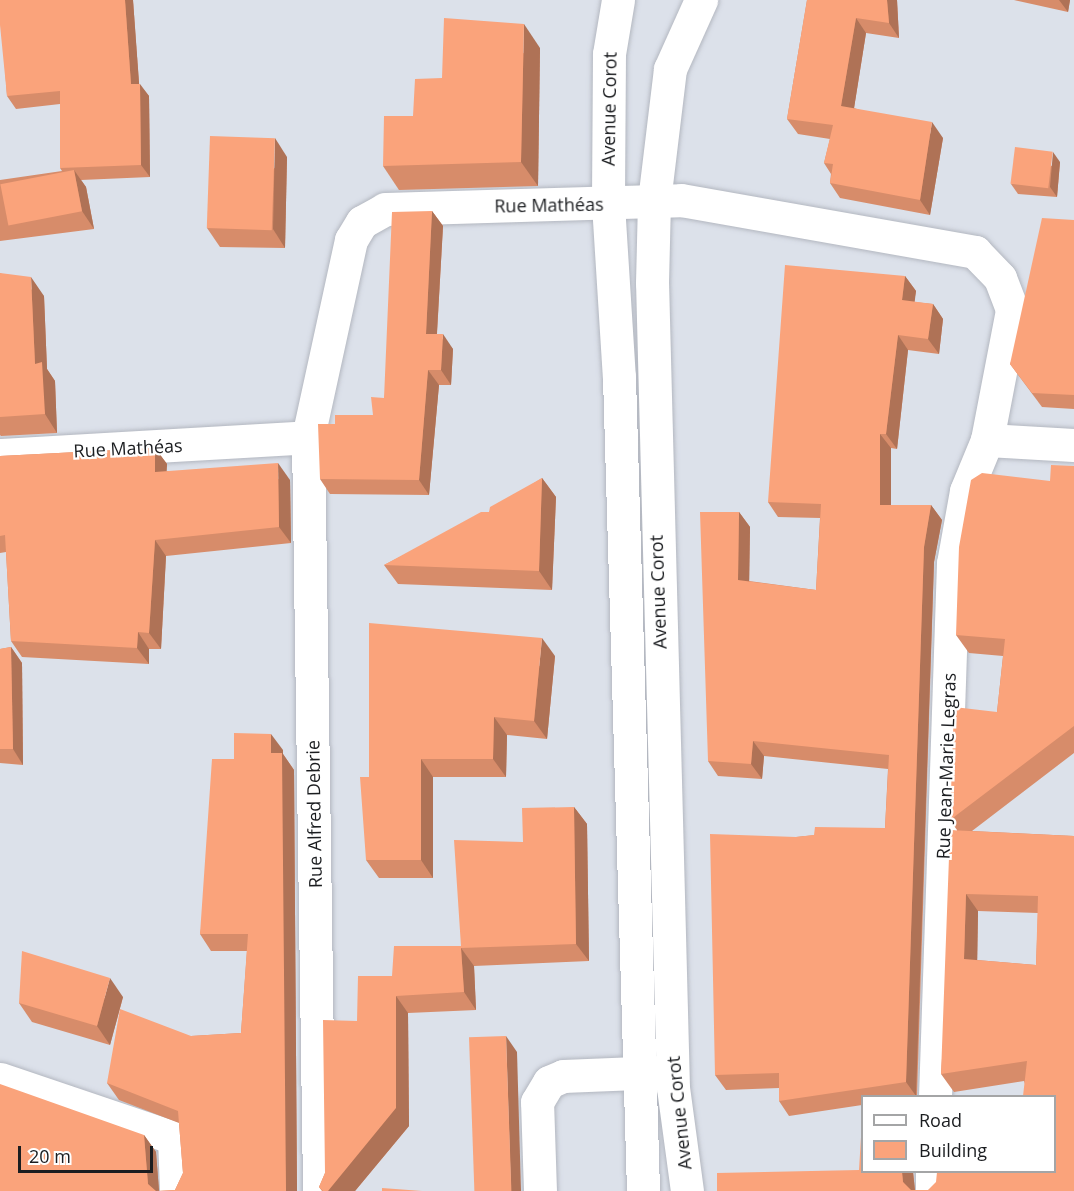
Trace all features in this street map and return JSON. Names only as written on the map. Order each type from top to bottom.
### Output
[{"type":"street","name":"Avenue Corot","points":[[618,0],[609,54],[608,204],[619,377],[643,1191]]},
{"type":"street","name":"Avenue Corot","points":[[687,1191],[673,1071],[654,467],[654,201],[670,69],[701,0]]},
{"type":"street","name":"Rue Mathéas","points":[[0,455],[308,437],[351,240],[362,222],[398,207],[608,204],[654,201],[731,206],[959,246],[982,258],[1000,278],[1012,310],[987,440]]},
{"type":"street","name":"Rue Alfred Debrie","points":[[308,437],[318,1191]]},
{"type":"street","points":[[987,440],[1074,445]]},
{"type":"street","name":"Rue Jean-Marie Legras","points":[[935,1095],[953,563],[966,491],[987,440]]},
{"type":"street","points":[[540,1191],[540,1092],[563,1076],[673,1071]]},
{"type":"street","points":[[0,1078],[174,1138],[176,1191]]},
{"type":"street","points":[[932,1173],[932,1191]]},
{"type":"building","points":[[0,0],[125,0],[131,84],[140,84],[141,165],[60,168],[60,91],[7,96],[0,25]]},
{"type":"building","points":[[807,0],[887,0],[889,23],[856,18],[841,106],[932,122],[920,200],[830,183],[833,164],[824,163],[833,125],[787,119]]},
{"type":"building","points":[[444,18],[524,24],[521,162],[383,166],[384,116],[413,116],[415,79],[442,78]]},
{"type":"building","points":[[210,136],[275,138],[272,230],[207,228]]},
{"type":"building","points":[[1015,147],[1053,152],[1048,188],[1010,184]]},
{"type":"building","points":[[74,170],[82,211],[8,226],[0,184]]},
{"type":"building","points":[[432,211],[426,334],[443,334],[441,370],[428,370],[419,480],[320,479],[318,424],[335,424],[335,415],[373,415],[371,397],[384,398],[392,212]]},
{"type":"building","points":[[1042,218],[1074,220],[1074,395],[1032,393],[1010,364]]},
{"type":"building","points":[[785,265],[905,276],[902,300],[933,304],[928,339],[898,335],[886,434],[880,434],[880,505],[931,505],[924,547],[906,1082],[779,1101],[779,1073],[715,1075],[710,834],[796,837],[814,835],[815,827],[885,828],[889,755],[753,741],[751,764],[708,761],[700,512],[739,512],[738,580],[816,590],[821,504],[768,502]]},
{"type":"building","points":[[0,273],[31,277],[35,364],[42,362],[45,414],[0,417]]},
{"type":"building","points":[[155,448],[155,472],[278,463],[279,527],[155,540],[149,633],[138,632],[137,648],[11,641],[5,535],[0,536],[0,456]]},
{"type":"building","points":[[1051,465],[1074,466],[1074,726],[950,820],[954,707],[997,712],[1005,639],[956,635],[959,547],[971,480],[982,473],[1050,481]]},
{"type":"building","points":[[542,478],[539,571],[384,565],[481,512],[489,512],[490,507]]},
{"type":"building","points":[[369,623],[542,638],[534,721],[494,717],[493,759],[421,759],[421,860],[366,860],[360,777],[369,777]]},
{"type":"building","points":[[11,647],[13,749],[0,749],[0,649]]},
{"type":"building","points":[[234,733],[271,734],[271,753],[282,753],[286,1191],[156,1191],[175,1190],[183,1173],[178,1111],[107,1083],[120,1009],[191,1036],[241,1033],[248,934],[200,934],[212,759],[234,759]]},
{"type":"building","points":[[574,807],[576,944],[461,948],[464,992],[396,996],[396,1108],[328,1191],[323,1191],[319,1187],[325,1173],[323,1020],[357,1021],[358,976],[392,976],[394,946],[461,946],[454,840],[523,842],[522,808]]},
{"type":"building","points":[[950,830],[1074,836],[1074,1191],[717,1191],[717,1173],[859,1170],[861,1137],[861,1173],[902,1173],[903,1182],[911,1190],[928,1190],[936,1182],[937,1173],[1056,1173],[1056,1095],[1023,1095],[1027,1061],[941,1074]],"holes":[[[966,894],[1038,896],[1036,965],[964,959]]]},
{"type":"building","points":[[22,951],[110,978],[97,1026],[19,1003]]},
{"type":"building","points":[[506,1036],[511,1191],[474,1191],[469,1037]]},
{"type":"building","points":[[0,1084],[144,1135],[148,1184],[156,1191],[0,1191]]},
{"type":"building","points":[[382,1188],[422,1191],[382,1191]]}]
